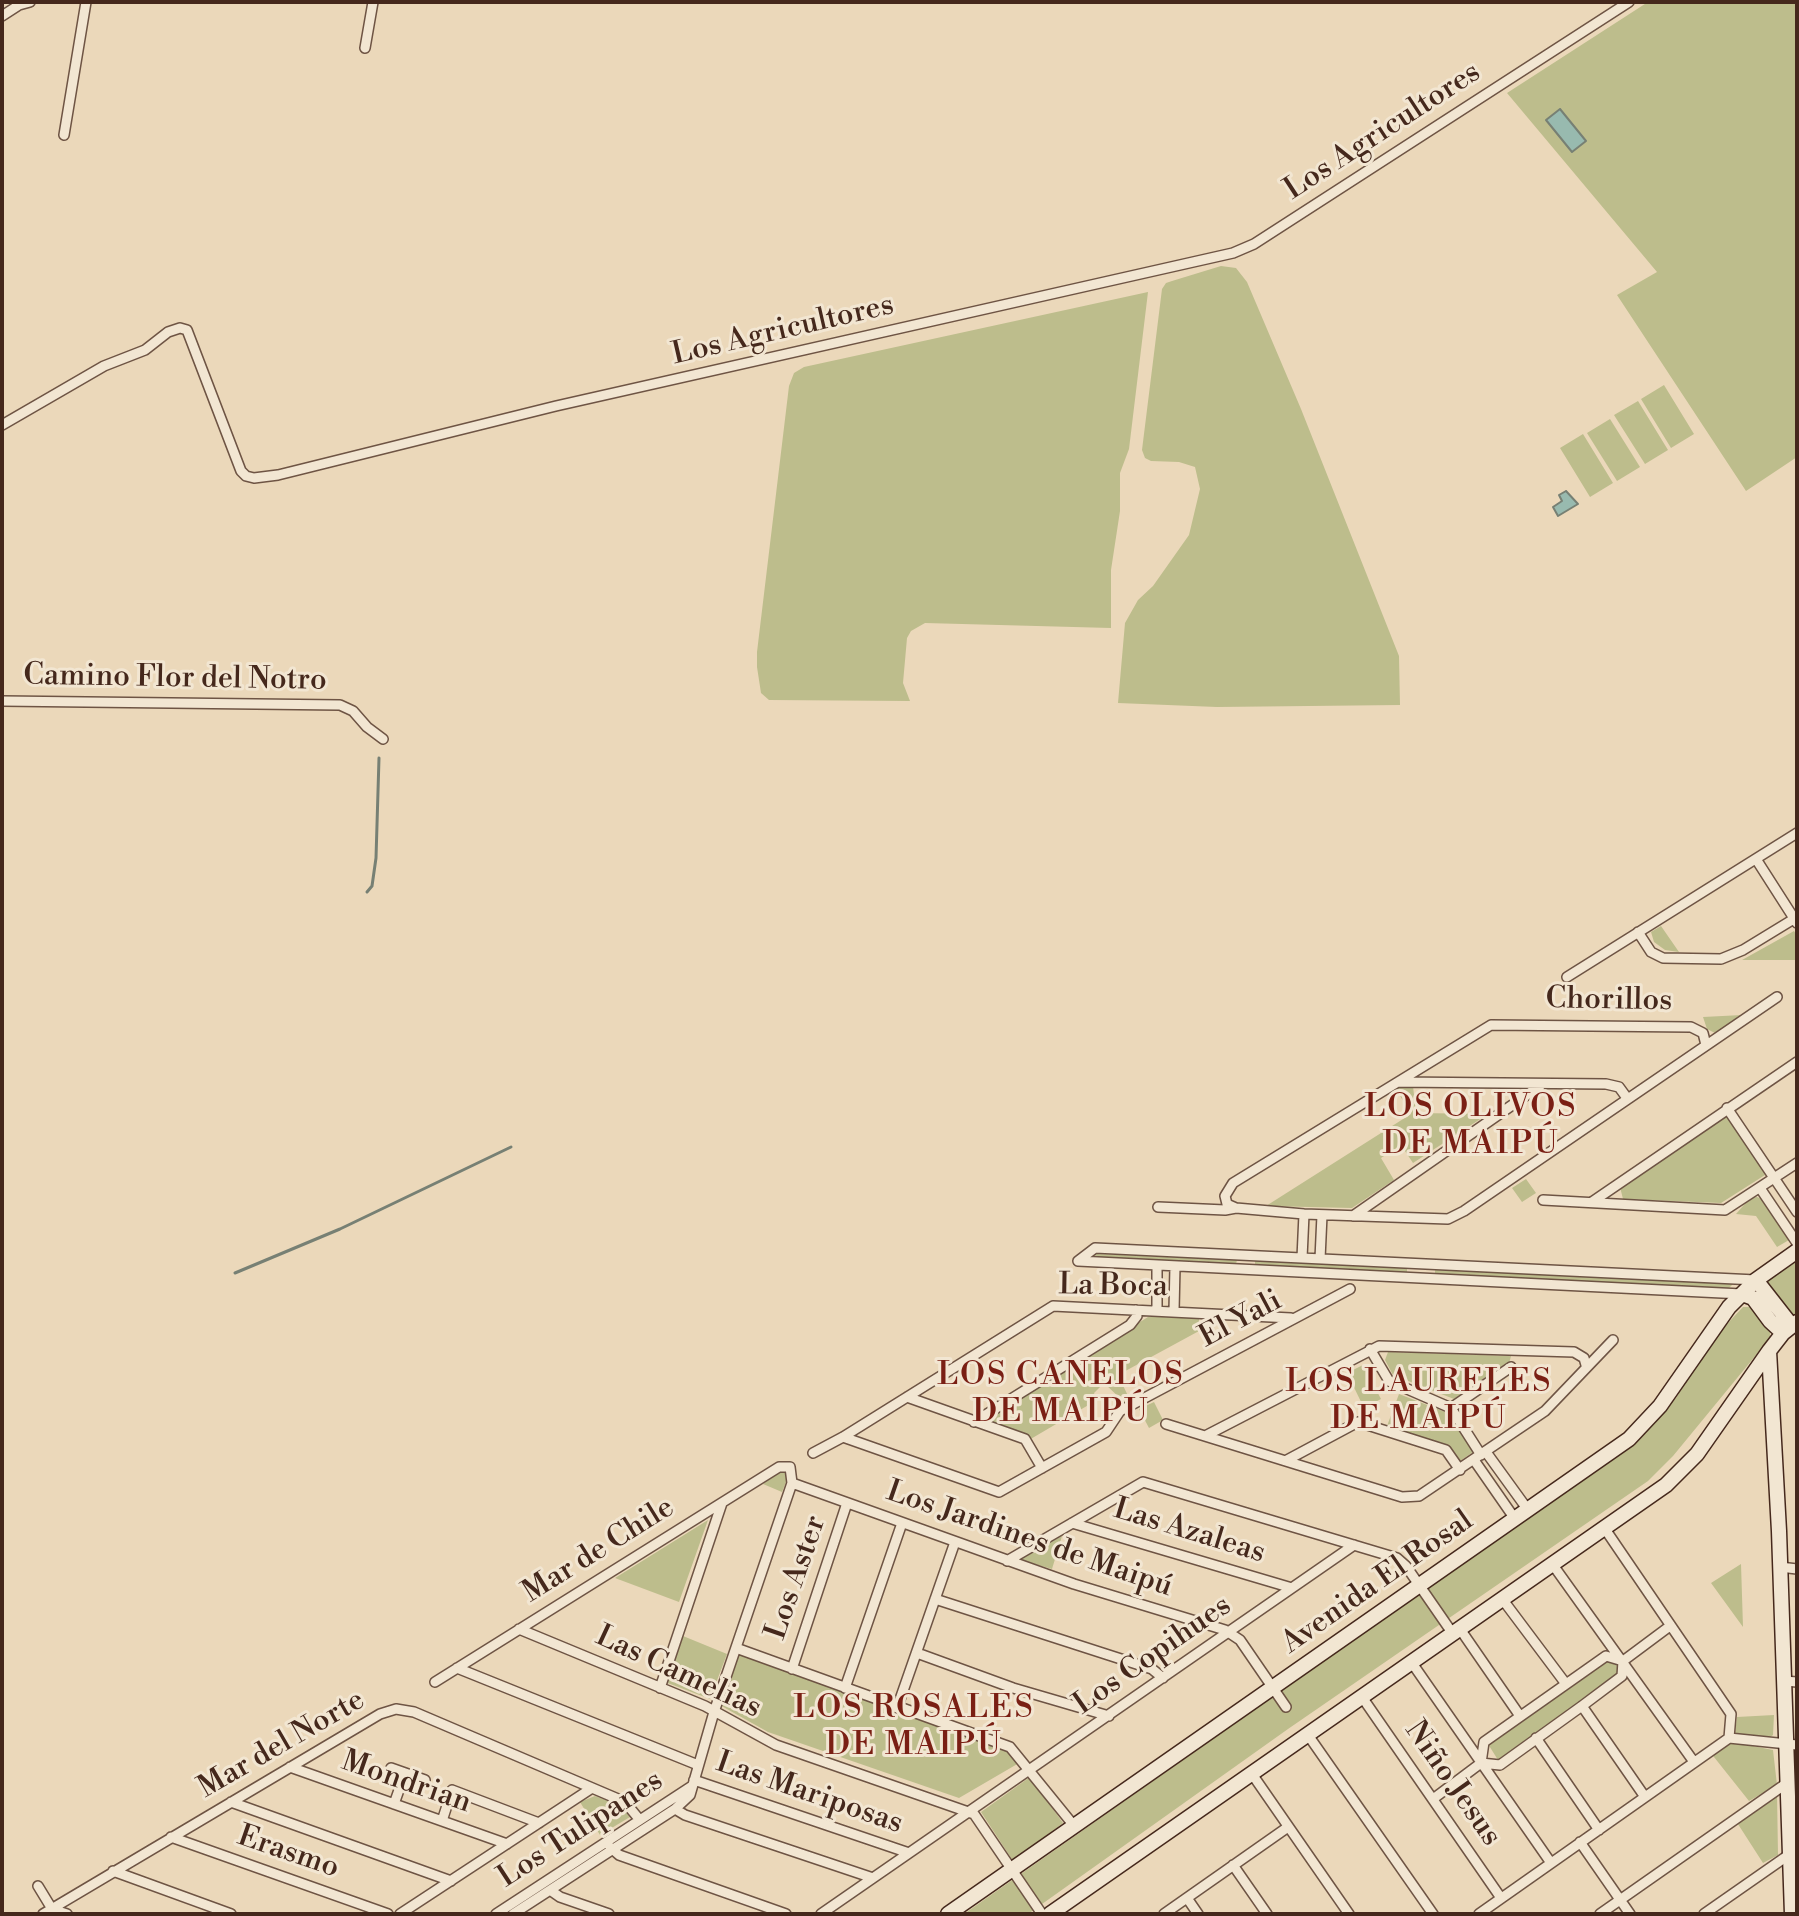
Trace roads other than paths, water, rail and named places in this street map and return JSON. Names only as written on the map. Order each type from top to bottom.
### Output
[{"type":"street","points":[[2,16],[30,2]]},
{"type":"street","points":[[64,135],[86,2]]},
{"type":"street","points":[[365,48],[373,2]]},
{"type":"street","name":"Los Agricultores","points":[[2,425],[104,366],[145,350],[168,332],[180,328],[187,330],[241,471],[254,478],[278,475],[556,406],[1233,253],[1254,244],[1629,2]]},
{"type":"street","name":"Camino Flor del Notro","points":[[2,701],[340,705],[353,711],[383,739]]},
{"type":"street","points":[[1567,977],[1797,833]]},
{"type":"street","points":[[1638,932],[1651,952],[1663,958],[1721,959],[1796,920],[1756,859]]},
{"type":"street","points":[[1158,1207],[1448,1219],[1777,997]]},
{"type":"street","name":"Chorillos","points":[[1398,1082],[1484,1027],[1500,1023],[1691,1027],[1703,1033],[1706,1045]]},
{"type":"street","points":[[1590,1203],[1795,1063]]},
{"type":"street","points":[[1236,1208],[1227,1204],[1225,1196],[1233,1183],[1398,1082],[1614,1085],[1627,1098]]},
{"type":"street","points":[[1353,1216],[1543,1084]]},
{"type":"street","points":[[1727,1108],[1797,1212]]},
{"type":"street","points":[[1543,1200],[1725,1210],[1797,1163]]},
{"type":"street","points":[[1760,1188],[1797,1243]]},
{"type":"street","points":[[1302,1258],[1304,1214]]},
{"type":"street","points":[[1320,1259],[1322,1215]]},
{"type":"street","points":[[1095,1248],[1756,1280],[1791,1327],[1753,1298],[1742,1294],[1078,1261],[1095,1248]]},
{"type":"street","name":"Avenida El Rosal","points":[[948,1914],[1640,1429],[1660,1406],[1708,1334],[1742,1294],[1756,1280],[1797,1251]]},
{"type":"street","points":[[1244,1270],[1245,1255]]},
{"type":"street","points":[[1421,1279],[1422,1265]]},
{"type":"street","points":[[1157,1266],[1157,1311]]},
{"type":"street","points":[[1174,1311],[1175,1266]]},
{"type":"street","name":"El Yali","points":[[843,1437],[994,1491],[1004,1490],[1106,1432],[1120,1411],[1350,1289]]},
{"type":"street","name":"La Boca","points":[[813,1453],[1047,1308],[1062,1306],[1295,1319]]},
{"type":"street","points":[[974,1422],[1130,1325],[1137,1316],[1136,1310]]},
{"type":"street","points":[[1060,1911],[1666,1485],[1705,1443],[1769,1351],[1791,1327]]},
{"type":"street","points":[[1166,1424],[1402,1497],[1419,1496],[1545,1411],[1613,1340]]},
{"type":"street","points":[[1205,1436],[1370,1349],[1387,1345],[1574,1352],[1584,1358],[1586,1365]]},
{"type":"street","points":[[1370,1349],[1389,1381],[1451,1408],[1515,1519]]},
{"type":"street","points":[[1769,1351],[1780,1567],[1790,1681],[1791,1744],[1787,1783],[1792,1804],[1792,1914]]},
{"type":"street","points":[[1451,1408],[1511,1367]]},
{"type":"street","points":[[907,1397],[1025,1439],[1042,1468]]},
{"type":"street","points":[[1287,1460],[1358,1422],[1446,1450],[1460,1470]]},
{"type":"street","points":[[1480,1455],[1528,1510]]},
{"type":"street","name":"Mar de Chile","points":[[435,1682],[779,1467],[790,1467]]},
{"type":"street","name":"Los Tulipanes","points":[[496,1914],[687,1799],[792,1483],[790,1467]]},
{"type":"street","points":[[1007,1561],[1143,1482],[1354,1545],[1400,1560],[1520,1716]]},
{"type":"street","name":"Los Jardines de Maipú","points":[[792,1483],[1007,1561],[1229,1632]]},
{"type":"street","points":[[660,1688],[722,1503]]},
{"type":"street","name":"Los Aster","points":[[792,1669],[847,1503]]},
{"type":"street","points":[[845,1688],[902,1523]]},
{"type":"street","name":"Las Azaleas","points":[[1072,1523],[1292,1588]]},
{"type":"street","points":[[1605,1529],[1731,1714],[1729,1738]]},
{"type":"street","points":[[897,1708],[955,1542]]},
{"type":"street","name":"Los Copihues","points":[[821,1914],[1354,1545]]},
{"type":"street","points":[[1553,1565],[1694,1762]]},
{"type":"street","points":[[1780,1567],[1797,1569]]},
{"type":"street","points":[[935,1599],[1152,1669],[1163,1678]]},
{"type":"street","points":[[1503,1600],[1566,1684]]},
{"type":"street","points":[[1433,1799],[1481,1763],[1500,1765],[1582,1706],[1622,1676],[1623,1661],[1670,1626]]},
{"type":"street","name":"Las Camelias","points":[[519,1629],[714,1712],[776,1745],[970,1812]]},
{"type":"street","points":[[1229,1632],[1240,1640],[1286,1707]]},
{"type":"street","points":[[736,1648],[1010,1747],[1031,1769],[1075,1827]]},
{"type":"street","points":[[917,1653],[1013,1688],[1109,1716]]},
{"type":"street","points":[[1481,1763],[1484,1742],[1520,1716],[1606,1656],[1623,1661]]},
{"type":"street","points":[[1412,1663],[1551,1863]]},
{"type":"street","points":[[457,1668],[698,1765]]},
{"type":"street","name":"Niño Jesus","points":[[1362,1697],[1501,1898]]},
{"type":"street","points":[[1582,1706],[1645,1797]]},
{"type":"street","name":"Mar del Norte","points":[[47,1911],[380,1714],[402,1709],[625,1802],[639,1819]]},
{"type":"street","points":[[1308,1735],[1433,1914]]},
{"type":"street","points":[[1536,1738],[1599,1830]]},
{"type":"street","points":[[1482,1913],[1729,1738],[1791,1744]]},
{"type":"street","name":"Mondrian","points":[[290,1767],[507,1844]]},
{"type":"street","points":[[391,1768],[425,1780]]},
{"type":"street","points":[[394,1804],[405,1773]]},
{"type":"street","points":[[1252,1774],[1349,1914]]},
{"type":"street","name":"Los Tulipanes","points":[[513,1914],[550,1890],[639,1819],[693,1783]]},
{"type":"street","name":"Las Mariposas","points":[[693,1783],[909,1853]]},
{"type":"street","points":[[1600,1914],[1787,1783]]},
{"type":"street","points":[[400,1914],[592,1788]]},
{"type":"street","points":[[442,1821],[452,1790],[539,1823]]},
{"type":"street","points":[[231,1802],[451,1881]]},
{"type":"street","points":[[675,1809],[873,1878]]},
{"type":"street","points":[[970,1812],[978,1817],[1042,1914]]},
{"type":"street","points":[[1164,1914],[1288,1827]]},
{"type":"street","name":"Erasmo","points":[[171,1837],[388,1914]]},
{"type":"street","points":[[1580,1842],[1630,1914]]},
{"type":"street","points":[[608,1846],[786,1914]]},
{"type":"street","points":[[1704,1914],[1790,1854]]},
{"type":"street","points":[[1233,1865],[1267,1914]]},
{"type":"street","points":[[113,1871],[231,1914]]},
{"type":"street","points":[[38,1886],[47,1911],[67,1914]]},
{"type":"street","points":[[550,1890],[560,1897],[609,1914]]},
{"type":"street","points":[[1187,1898],[1198,1914]]},
{"type":"water","points":[[1560,109],[1586,141],[1572,152],[1546,120]]},
{"type":"water","points":[[1566,491],[1578,504],[1558,516],[1553,507],[1562,501],[1559,495]]},
{"type":"waterway","points":[[367,892],[372,886],[376,858],[379,758]]},
{"type":"waterway","points":[[235,1273],[340,1229],[511,1147]]},
{"type":"district","name":"LOS OLIVOS DE MAIPÚ","points":[[1471,1126]]},
{"type":"district","name":"LOS CANELOS DE MAIPÚ","points":[[1061,1394]]},
{"type":"district","name":"LOS LAURELES DE MAIPÚ","points":[[1419,1402]]},
{"type":"district","name":"LOS ROSALES DE MAIPÚ","points":[[914,1728]]}]
